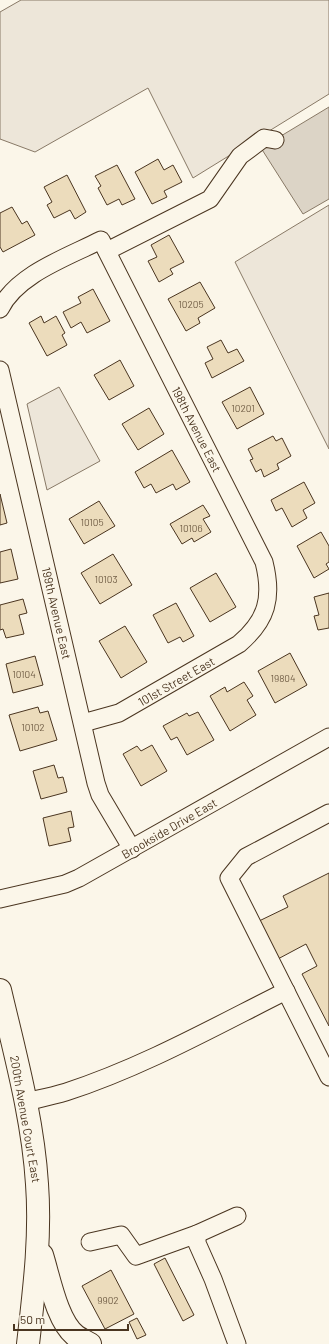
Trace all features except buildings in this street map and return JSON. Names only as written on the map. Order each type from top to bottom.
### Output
[{"type":"main road","name":"200th Avenue Court East","points":[[0,990],[25,1102],[37,1183],[37,1267],[28,1344]]},
{"type":"main road","points":[[37,1241],[57,1305],[66,1325],[75,1336],[90,1344]]},
{"type":"street","points":[[0,308],[16,286],[28,277],[210,199],[240,156],[264,138],[275,140]]},
{"type":"street","name":"198th Avenue East","points":[[104,245],[264,562],[268,580],[268,598],[259,622]]},
{"type":"street","name":"199th Avenue East","points":[[0,370],[100,795],[132,850]]},
{"type":"street","name":"101st Street East","points":[[83,724],[110,717],[126,709],[239,644],[251,634],[259,622]]},
{"type":"street","name":"Brookside Drive East","points":[[0,899],[65,884],[94,871],[329,737]]},
{"type":"street","points":[[329,813],[246,857],[229,878],[329,1077]]},
{"type":"street","points":[[25,1102],[64,1093],[156,1056],[286,991]]},
{"type":"street","points":[[90,1242],[121,1234],[136,1256],[197,1234],[237,1216]]},
{"type":"street","points":[[197,1234],[197,1243],[237,1344]]},
{"type":"shaded area","points":[[21,0],[329,0],[329,94],[193,178],[148,88],[35,152],[0,139],[0,12]]},
{"type":"shaded area","points":[[329,107],[329,199],[303,214],[261,148]]},
{"type":"shaded area","points":[[329,205],[329,449],[235,262]]},
{"type":"shaded area","points":[[59,387],[100,461],[47,490],[27,404]]}]
